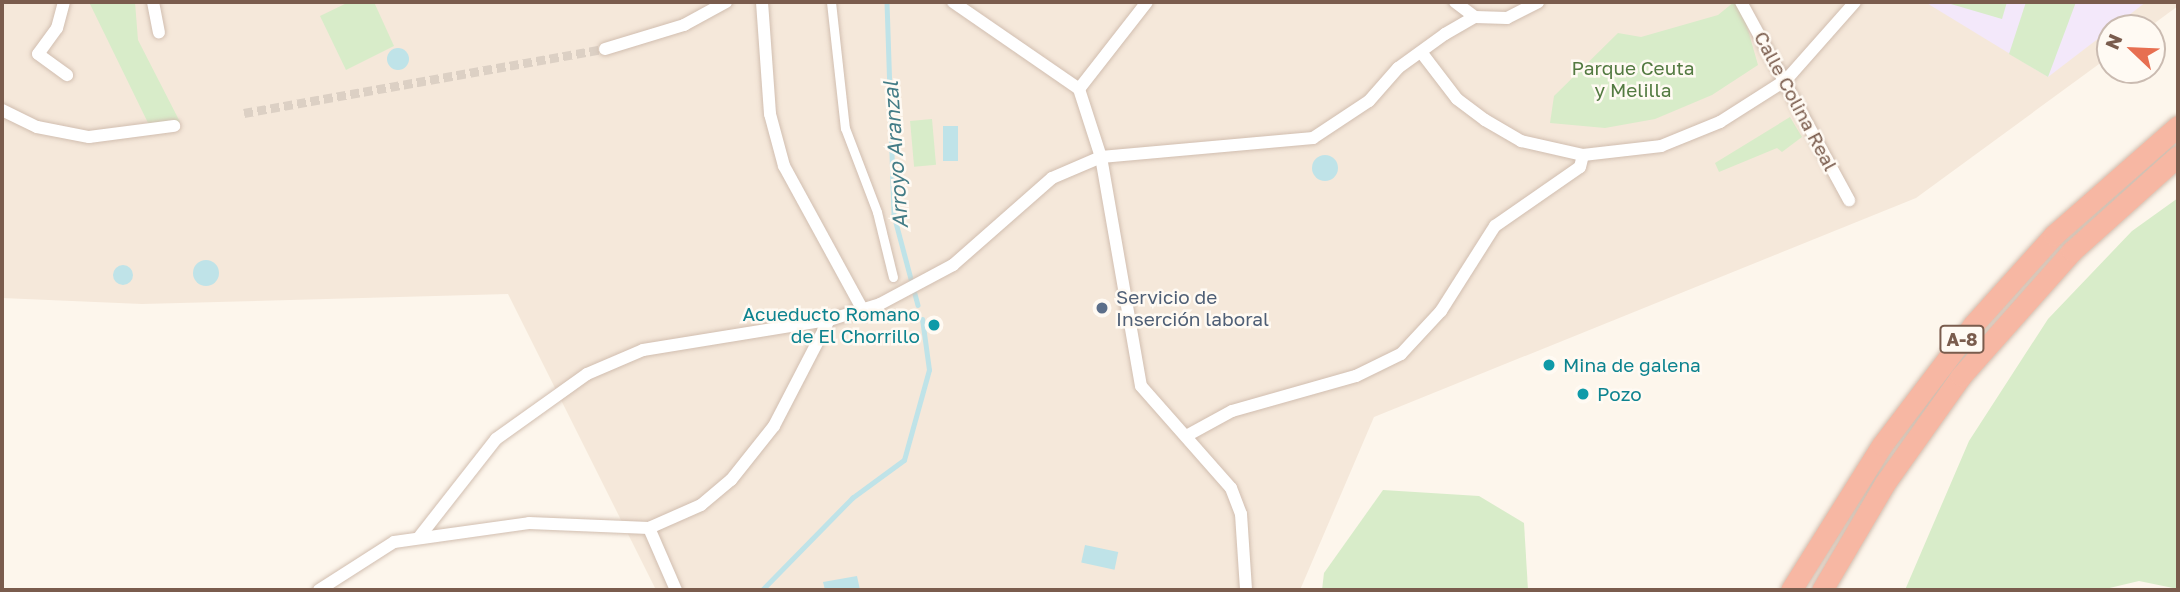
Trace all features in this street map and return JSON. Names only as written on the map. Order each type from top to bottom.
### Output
[{"type":"highway","name":"A-8","points":[[1791,590],[1882,445],[1973,326],[2054,235],[2178,126]]},
{"type":"highway","name":"A-8","points":[[1822,590],[1885,483],[1961,376],[2072,251],[2178,156]]},
{"type":"street","points":[[64,2],[57,27],[38,54],[67,75]]},
{"type":"street","points":[[153,2],[159,32]]},
{"type":"street","points":[[604,49],[684,25],[726,2]]},
{"type":"street","points":[[762,2],[770,114],[784,166],[863,310]]},
{"type":"street","points":[[831,2],[845,128],[877,212],[893,277]]},
{"type":"street","points":[[953,2],[1079,89],[1101,156],[1141,386],[1155,409],[1188,435],[1231,488],[1241,514],[1246,590]]},
{"type":"street","points":[[1079,89],[1147,2]]},
{"type":"street","points":[[1455,2],[1475,17]]},
{"type":"street","points":[[420,536],[496,439],[587,374],[696,338],[829,320],[880,304],[953,265],[1052,178],[1101,156],[1313,138],[1369,102],[1421,52],[1475,17],[1507,18],[1538,2]]},
{"type":"street","name":"Calle Colina Real","points":[[1741,2],[1786,80],[1849,200]]},
{"type":"street","points":[[1421,52],[1457,99],[1485,120],[1521,141],[1583,155],[1661,146],[1720,122],[1786,80],[1855,2]]},
{"type":"street","points":[[2,110],[37,127],[89,137],[174,126]]},
{"type":"street","points":[[1188,435],[1232,411],[1356,376],[1401,354],[1441,311],[1495,226],[1580,167],[1583,155]]},
{"type":"street","points":[[319,590],[362,558],[420,536],[529,523],[649,528],[701,505],[756,453],[829,320]]},
{"type":"street","points":[[649,528],[676,590]]},
{"type":"shaded area","points":[[2,2],[2178,2],[2178,6],[2166,15],[2096,14],[2096,66],[1916,198],[1374,417],[1300,590],[656,590],[508,294],[142,304],[2,298]]},
{"type":"shaded area","points":[[1925,2],[2146,2],[2130,14],[2096,14],[2096,40],[2048,77]]},
{"type":"green space","points":[[89,2],[135,2],[138,40],[180,122],[150,127]]},
{"type":"green space","points":[[349,2],[374,2],[394,46],[346,70],[320,16]]},
{"type":"green space","name":"Parque Ceuta y Melilla","points":[[1734,2],[1740,2],[1758,65],[1712,95],[1655,119],[1605,128],[1550,123],[1554,96],[1618,33],[1641,37],[1718,15]]},
{"type":"green space","points":[[1944,2],[2007,2],[2002,19]]},
{"type":"green space","points":[[2026,2],[2076,2],[2048,77],[2009,54]]},
{"type":"green space","points":[[1790,117],[1802,137],[1782,152],[1777,148],[1719,172],[1715,163]]},
{"type":"green space","points":[[932,119],[936,165],[914,167],[910,121]]},
{"type":"green space","points":[[2178,198],[2178,589],[2139,581],[2101,590],[1905,590],[1969,441],[2048,319],[2132,231]]},
{"type":"green space","points":[[1383,490],[1479,496],[1524,523],[1528,590],[1322,590],[1324,573]]},
{"type":"water","points":[[394,48],[402,48],[409,55],[409,63],[402,70],[394,70],[387,63],[387,55]]},
{"type":"water","points":[[943,126],[958,126],[958,161],[943,161]]},
{"type":"water","points":[[1325,155],[1334,159],[1338,168],[1334,177],[1325,181],[1316,177],[1312,168],[1316,159]]},
{"type":"water","points":[[206,260],[215,264],[219,273],[215,282],[206,286],[197,282],[193,273],[197,264]]},
{"type":"water","points":[[123,265],[130,268],[133,275],[130,282],[123,285],[116,282],[113,275],[116,268]]},
{"type":"water","points":[[1085,545],[1118,552],[1115,570],[1081,563]]},
{"type":"water","points":[[857,576],[860,590],[825,590],[823,582]]},
{"type":"waterway","name":"Arroyo Aranzal","points":[[887,2],[894,215],[918,305]]},
{"type":"waterway","name":"Arroyo Aranzal","points":[[762,590],[852,498],[904,460],[929,370],[922,319]]},
{"type":"tunnel","points":[[244,113],[605,49]]},
{"type":"place","name":"Servicio de Inserción laboral","points":[[1102,308]]},
{"type":"place","name":"Acueducto Romano de El Chorrillo","points":[[934,325]]},
{"type":"place","name":"Mina de galena","points":[[1549,365]]},
{"type":"place","name":"Pozo","points":[[1583,394]]}]
